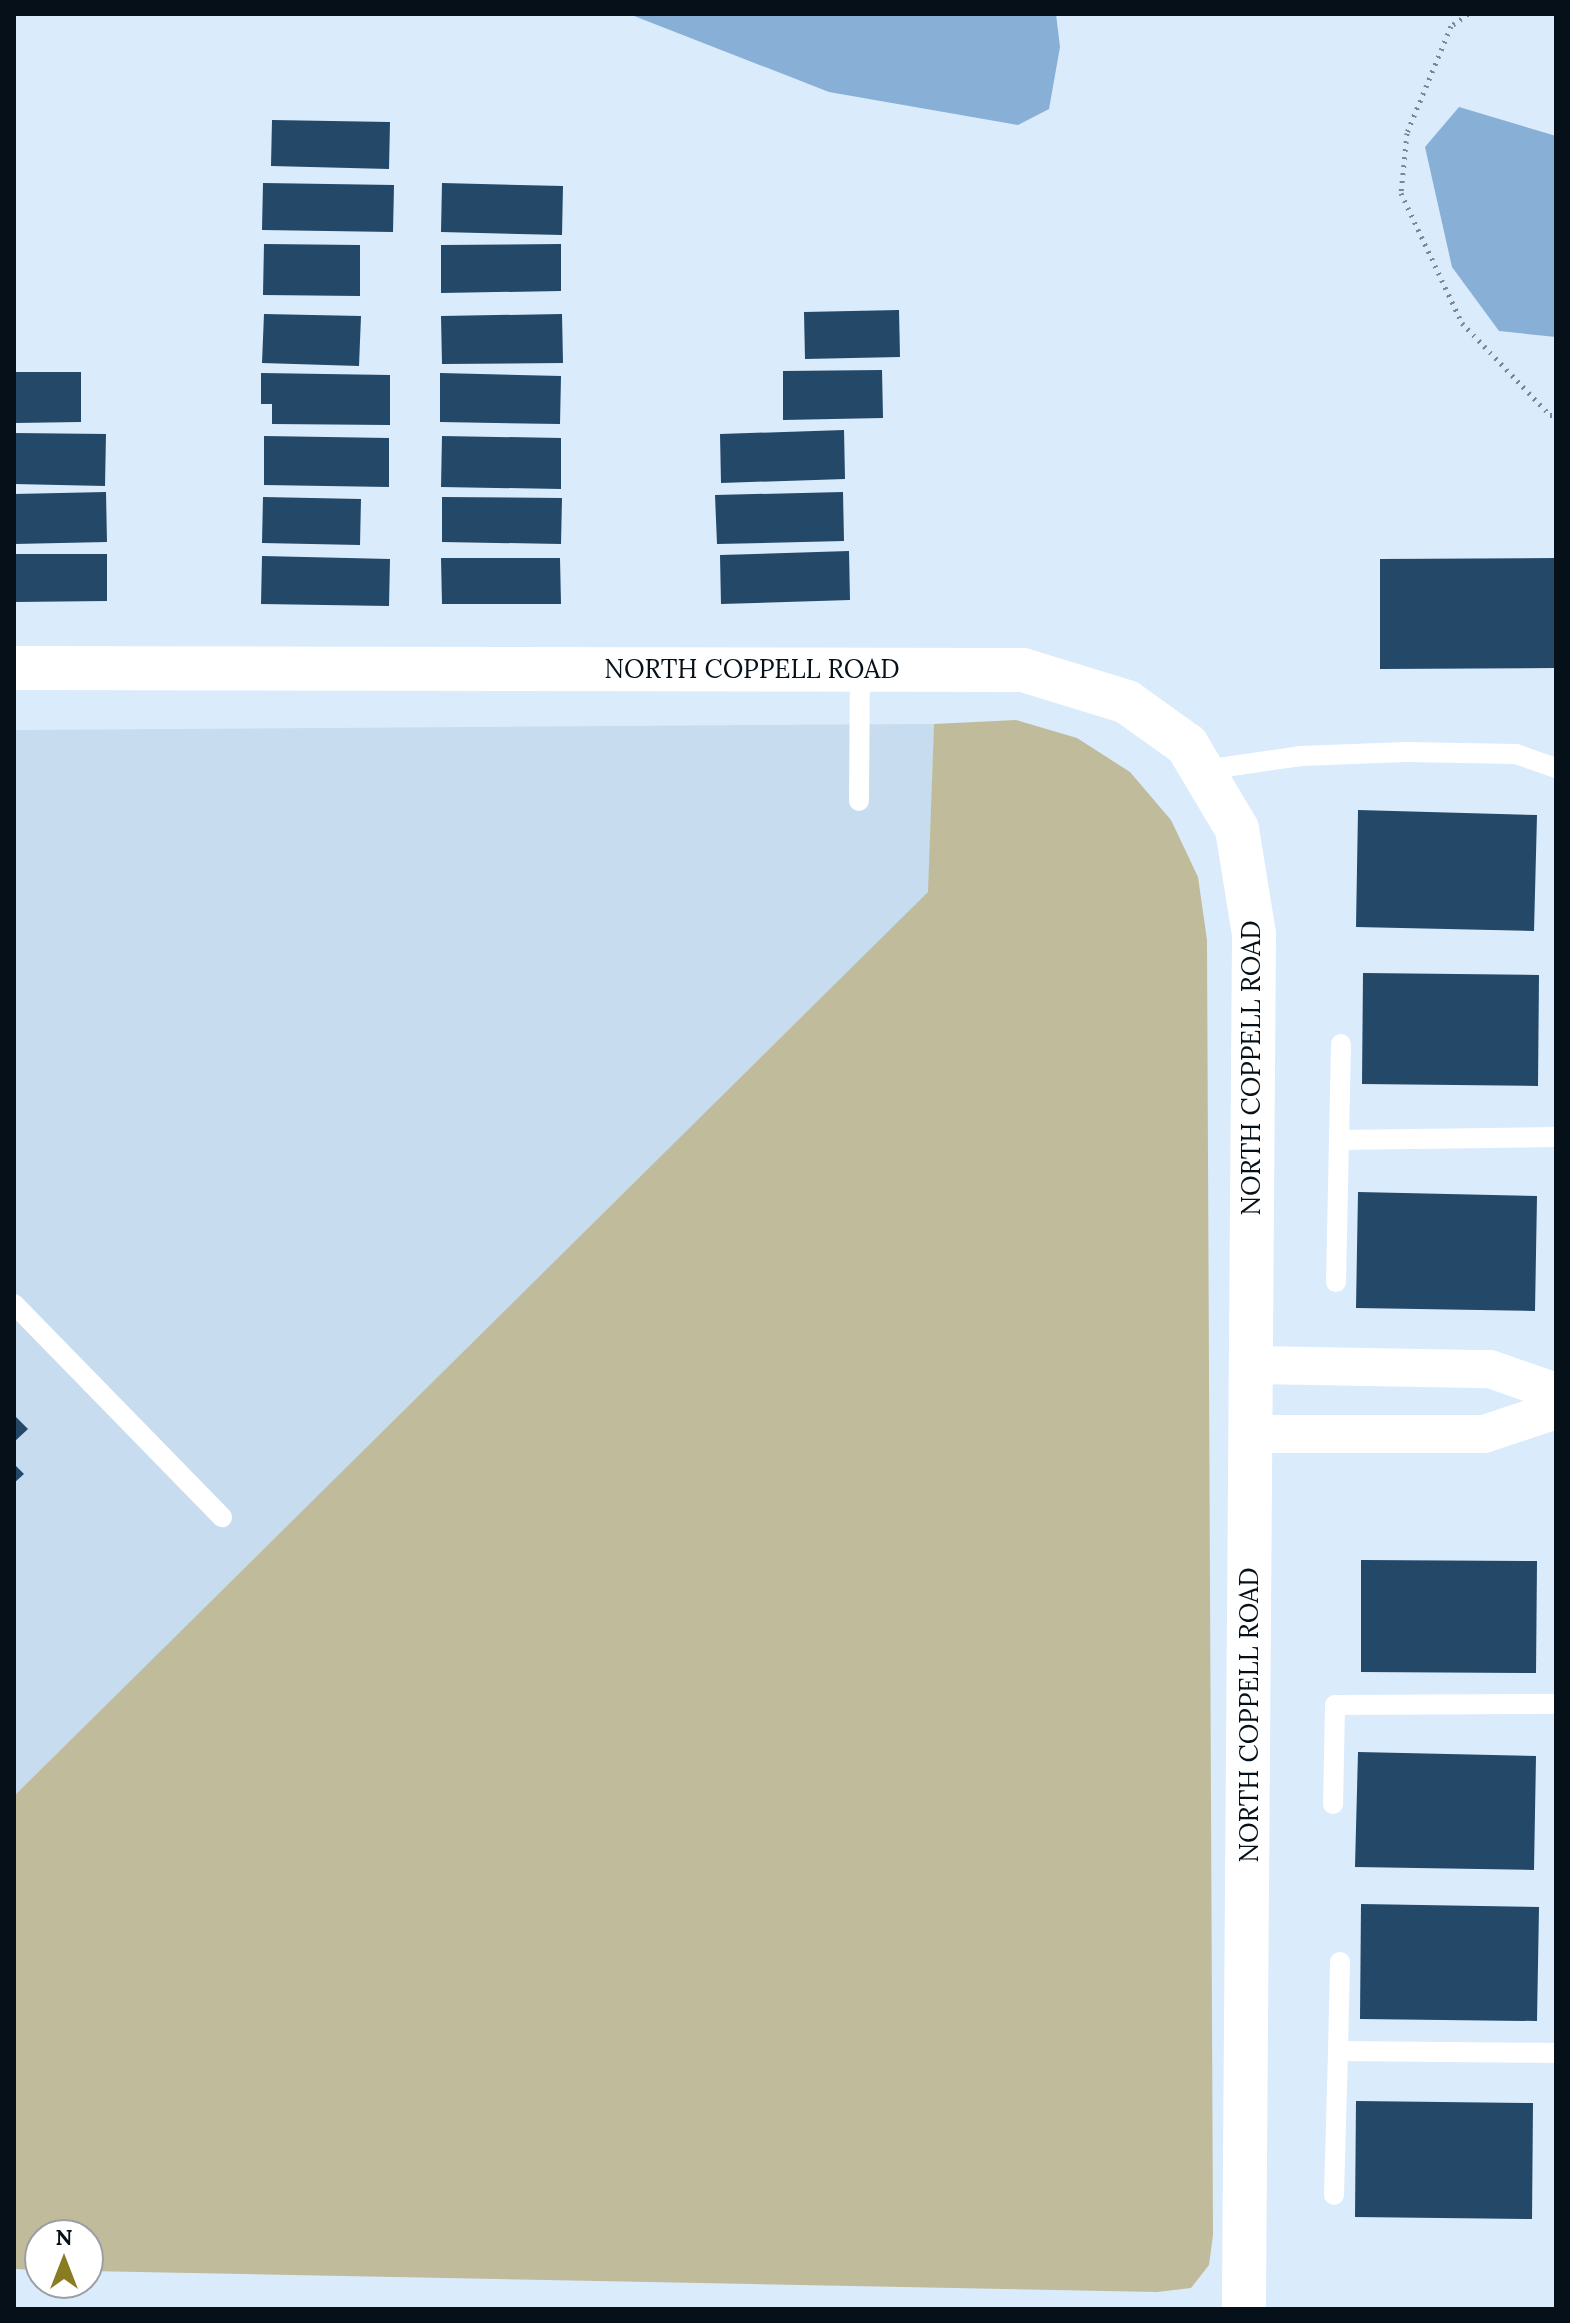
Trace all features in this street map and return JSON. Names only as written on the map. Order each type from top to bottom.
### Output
[{"type":"street","name":"NORTH COPPELL ROAD","points":[[14,668],[1023,670],[1127,702],[1187,745],[1205,770],[1237,829],[1254,934],[1244,2309]]},
{"type":"street","points":[[1251,1365],[1490,1369],[1556,1392]]},
{"type":"street","points":[[1251,1434],[1484,1434],[1556,1410]]},
{"type":"lane","points":[[859,801],[860,670]]},
{"type":"lane","points":[[1205,770],[1301,756],[1516,754],[1556,767]]},
{"type":"lane","points":[[1336,1282],[1341,1044]]},
{"type":"lane","points":[[1339,1140],[1556,1137]]},
{"type":"lane","points":[[14,1304],[222,1517]]},
{"type":"lane","points":[[1333,1804],[1335,1705],[1556,1704]]},
{"type":"lane","points":[[1334,2195],[1340,1962]]},
{"type":"lane","points":[[1338,2051],[1556,2053]]},
{"type":"path","points":[[1468,14],[1451,26],[1407,133],[1401,193],[1462,323],[1550,415],[1556,415]]},
{"type":"shaded area","points":[[1016,720],[1077,738],[1130,772],[1171,820],[1198,877],[1207,940],[1213,2235],[1209,2265],[1191,2288],[1157,2292],[104,2271],[104,2219],[24,2219],[24,2269],[14,2269],[14,1796],[928,892],[934,724]]},
{"type":"shaded area","points":[[934,724],[929,892],[14,1796],[14,730]]},
{"type":"water","points":[[629,14],[1056,14],[1060,47],[1049,109],[1018,125],[829,92]]},
{"type":"water","points":[[1459,107],[1556,136],[1556,337],[1499,331],[1452,267],[1425,147]]},
{"type":"building","points":[[272,120],[390,122],[389,169],[271,166]]},
{"type":"building","points":[[263,183],[394,185],[393,232],[262,230]]},
{"type":"building","points":[[442,183],[563,186],[562,235],[441,232]]},
{"type":"building","points":[[264,244],[360,245],[360,296],[263,295]]},
{"type":"building","points":[[561,244],[561,291],[441,293],[441,245]]},
{"type":"building","points":[[899,310],[900,357],[805,359],[804,312]]},
{"type":"building","points":[[264,314],[361,316],[359,366],[262,363]]},
{"type":"building","points":[[562,314],[563,363],[442,364],[441,316]]},
{"type":"building","points":[[882,370],[883,418],[783,420],[783,371]]},
{"type":"building","points":[[14,372],[81,372],[81,422],[14,423]]},
{"type":"building","points":[[261,373],[390,375],[390,425],[272,424],[272,404],[261,404]]},
{"type":"building","points":[[440,373],[561,376],[560,424],[440,422]]},
{"type":"building","points":[[844,430],[845,479],[721,483],[720,434]]},
{"type":"building","points":[[14,433],[106,434],[105,486],[14,484]]},
{"type":"building","points":[[264,436],[389,438],[389,487],[264,485]]},
{"type":"building","points":[[442,436],[561,438],[561,489],[441,487]]},
{"type":"building","points":[[106,492],[107,542],[14,544],[14,494]]},
{"type":"building","points":[[843,492],[844,541],[717,544],[715,495]]},
{"type":"building","points":[[263,497],[361,499],[360,545],[262,543]]},
{"type":"building","points":[[442,497],[562,498],[561,544],[442,542]]},
{"type":"building","points":[[849,551],[850,600],[721,604],[720,555]]},
{"type":"building","points":[[14,554],[107,554],[107,601],[14,602]]},
{"type":"building","points":[[262,556],[390,559],[389,606],[261,604]]},
{"type":"building","points":[[441,558],[560,558],[561,604],[442,604]]},
{"type":"building","points":[[1556,558],[1556,668],[1380,669],[1380,559]]},
{"type":"building","points":[[1358,810],[1537,815],[1534,931],[1356,927]]},
{"type":"building","points":[[1363,973],[1539,975],[1538,1086],[1362,1084]]},
{"type":"building","points":[[1358,1192],[1537,1196],[1535,1311],[1356,1308]]},
{"type":"building","points":[[14,1415],[28,1429],[14,1442]]},
{"type":"building","points":[[14,1464],[24,1474],[14,1483]]},
{"type":"building","points":[[1361,1560],[1537,1561],[1536,1673],[1361,1672]]},
{"type":"building","points":[[1358,1752],[1536,1756],[1534,1870],[1355,1867]]},
{"type":"building","points":[[1361,1904],[1539,1907],[1537,2021],[1360,2019]]},
{"type":"building","points":[[1356,2101],[1533,2103],[1532,2219],[1355,2217]]}]
